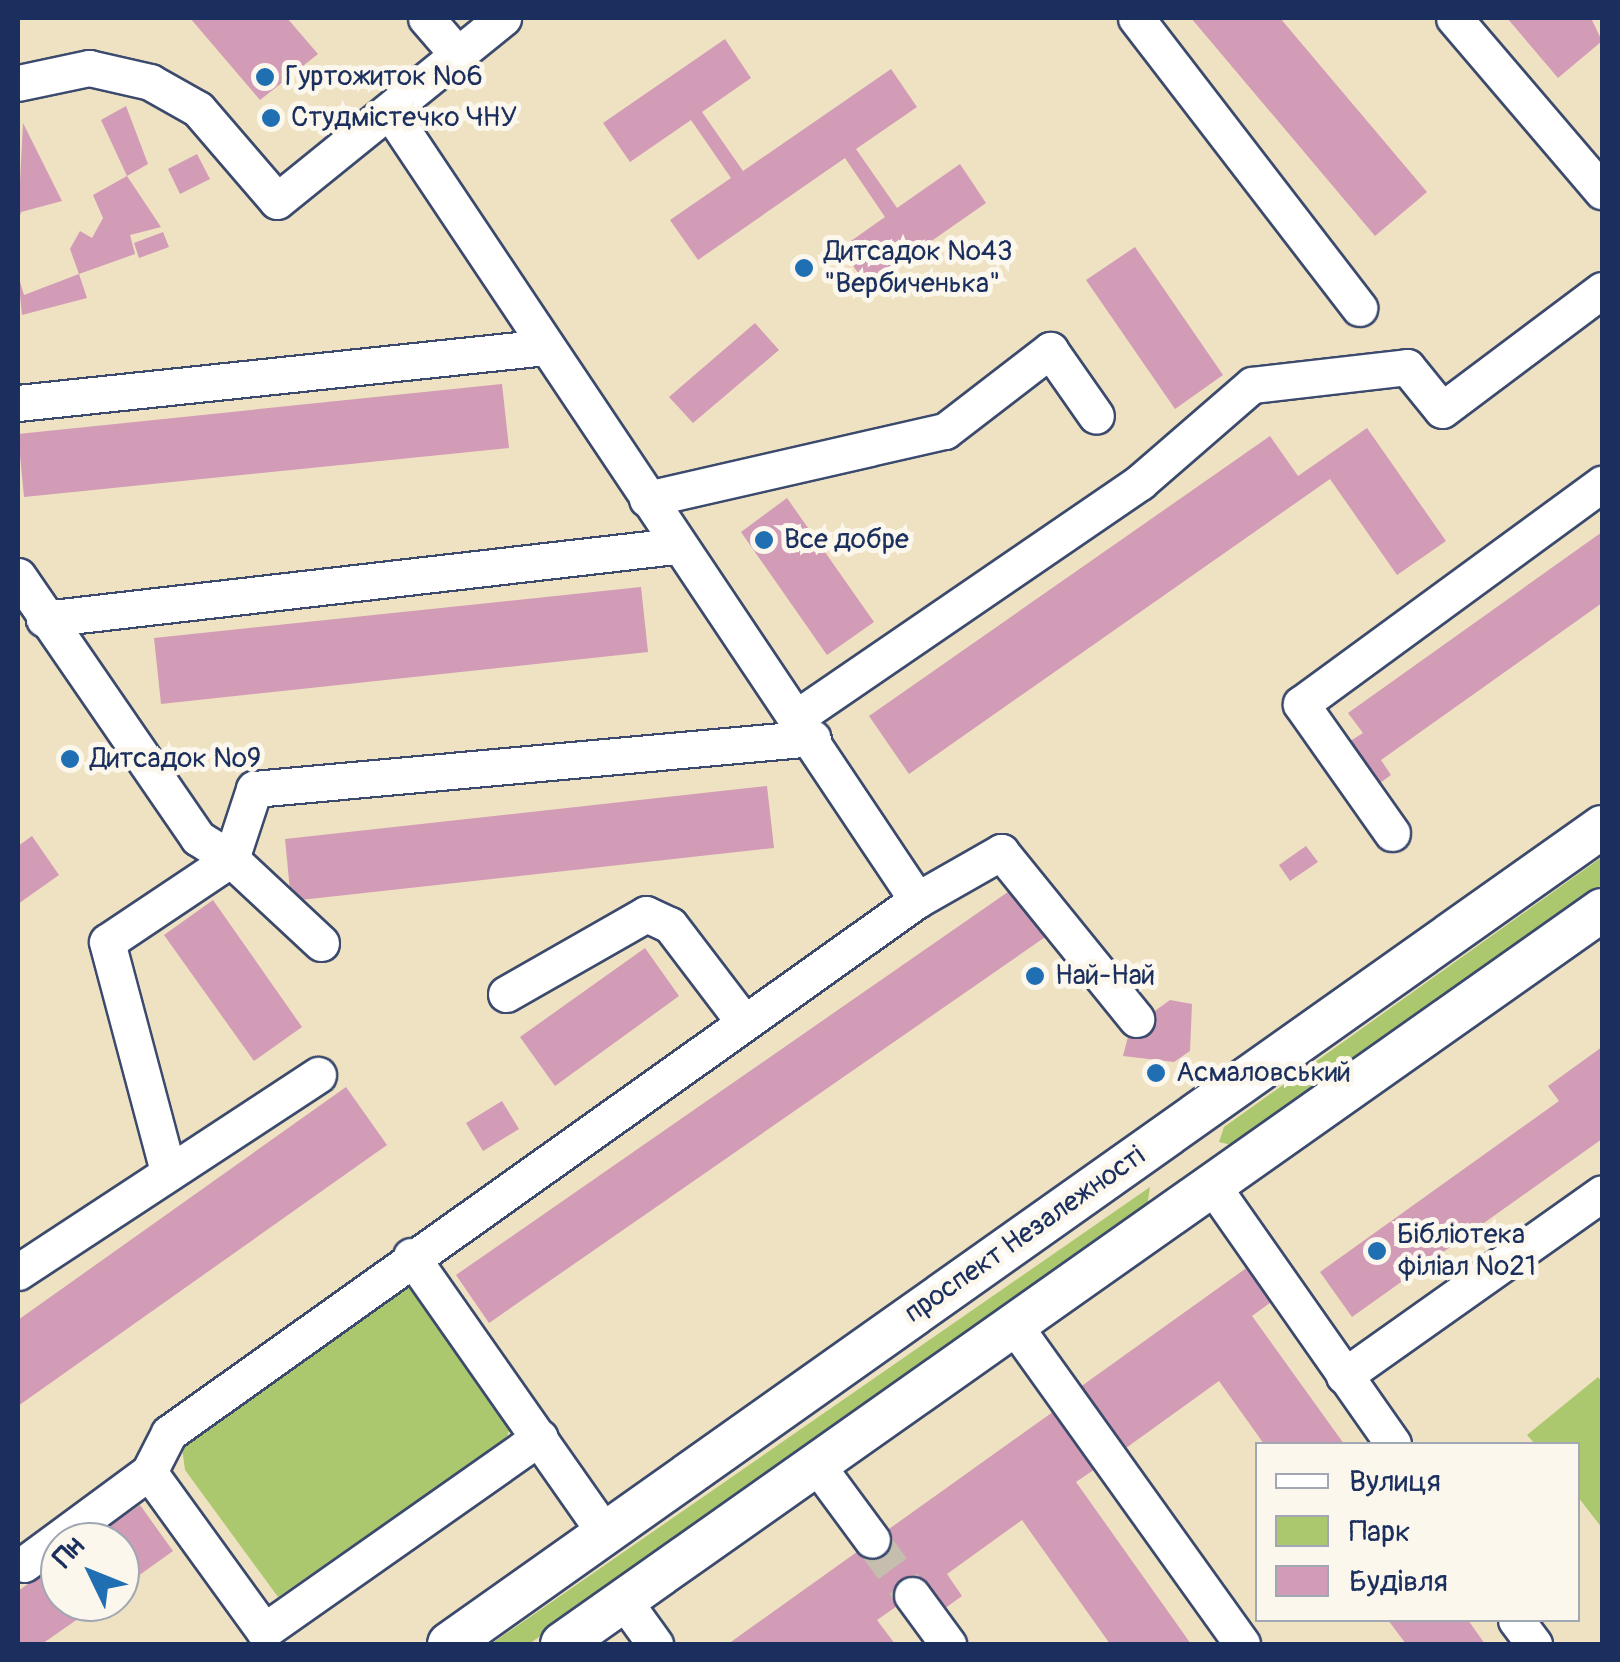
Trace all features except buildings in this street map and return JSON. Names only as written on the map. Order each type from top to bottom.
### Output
[{"type":"main road","name":"проспект Незалежності","points":[[449,1644],[1602,827]]},
{"type":"main road","points":[[562,1644],[819,1468],[1602,910]]},
{"type":"street","points":[[426,18],[458,55]]},
{"type":"street","points":[[18,83],[89,68],[150,82],[198,109],[277,200],[391,113],[503,18]]},
{"type":"street","points":[[1136,18],[1359,308]]},
{"type":"street","points":[[1454,18],[1602,190]]},
{"type":"street","points":[[391,113],[675,546],[805,728],[917,900]]},
{"type":"street","points":[[167,1167],[107,942],[231,859],[254,789],[805,728],[1140,482],[1252,384],[1407,367],[1442,410],[1602,290]]},
{"type":"street","points":[[18,403],[546,347]]},
{"type":"street","points":[[646,499],[945,432],[1050,350],[1096,416]]},
{"type":"street","points":[[1392,834],[1301,704],[1602,484]]},
{"type":"street","points":[[44,619],[675,546]]},
{"type":"street","points":[[18,576],[198,838],[231,859],[321,943]]},
{"type":"street","points":[[20,1562],[149,1472],[169,1432],[411,1256],[917,900],[1001,852],[1136,1020]]},
{"type":"street","points":[[506,994],[646,914],[670,925],[744,1022]]},
{"type":"street","points":[[18,1272],[167,1167],[318,1074]]},
{"type":"street","points":[[1214,1188],[1392,1442]]},
{"type":"street","points":[[1344,1376],[1602,1193]]},
{"type":"street","points":[[411,1256],[606,1534]]},
{"type":"street","points":[[1016,1328],[1242,1644]]},
{"type":"street","points":[[149,1472],[264,1631],[540,1436]]},
{"type":"street","points":[[819,1468],[872,1540]]},
{"type":"street","points":[[912,1595],[948,1644]]},
{"type":"street","points":[[624,1600],[655,1644]]},
{"type":"street","points":[[1518,1622],[1534,1644]]},
{"type":"green space","points":[[1602,857],[1602,885],[1231,1145],[1219,1142],[1224,1127]]},
{"type":"green space","points":[[1150,1187],[1147,1207],[529,1644],[491,1644]]},
{"type":"green space","points":[[409,1277],[511,1423],[507,1438],[278,1597],[185,1470],[181,1440]]},
{"type":"green space","points":[[1598,1377],[1602,1382],[1602,1528],[1580,1500],[1580,1442],[1533,1442],[1527,1435]]},
{"type":"tunnel","points":[[872,1540],[912,1595]]},
{"type":"place","name":"Гуртожиток №6","points":[[265,77]]},
{"type":"place","name":"Студмістечко ЧНУ","points":[[271,118]]},
{"type":"place","name":"Дитсадок №43 \"Вербиченька\"","points":[[804,268]]},
{"type":"place","name":"Все добре","points":[[764,540]]},
{"type":"place","name":"Дитсадок №9","points":[[70,759]]},
{"type":"place","name":"Най-Най","points":[[1035,976]]},
{"type":"place","name":"Асмаловський","points":[[1156,1073]]},
{"type":"place","name":"Бібліотека філіал №21","points":[[1377,1251]]}]
